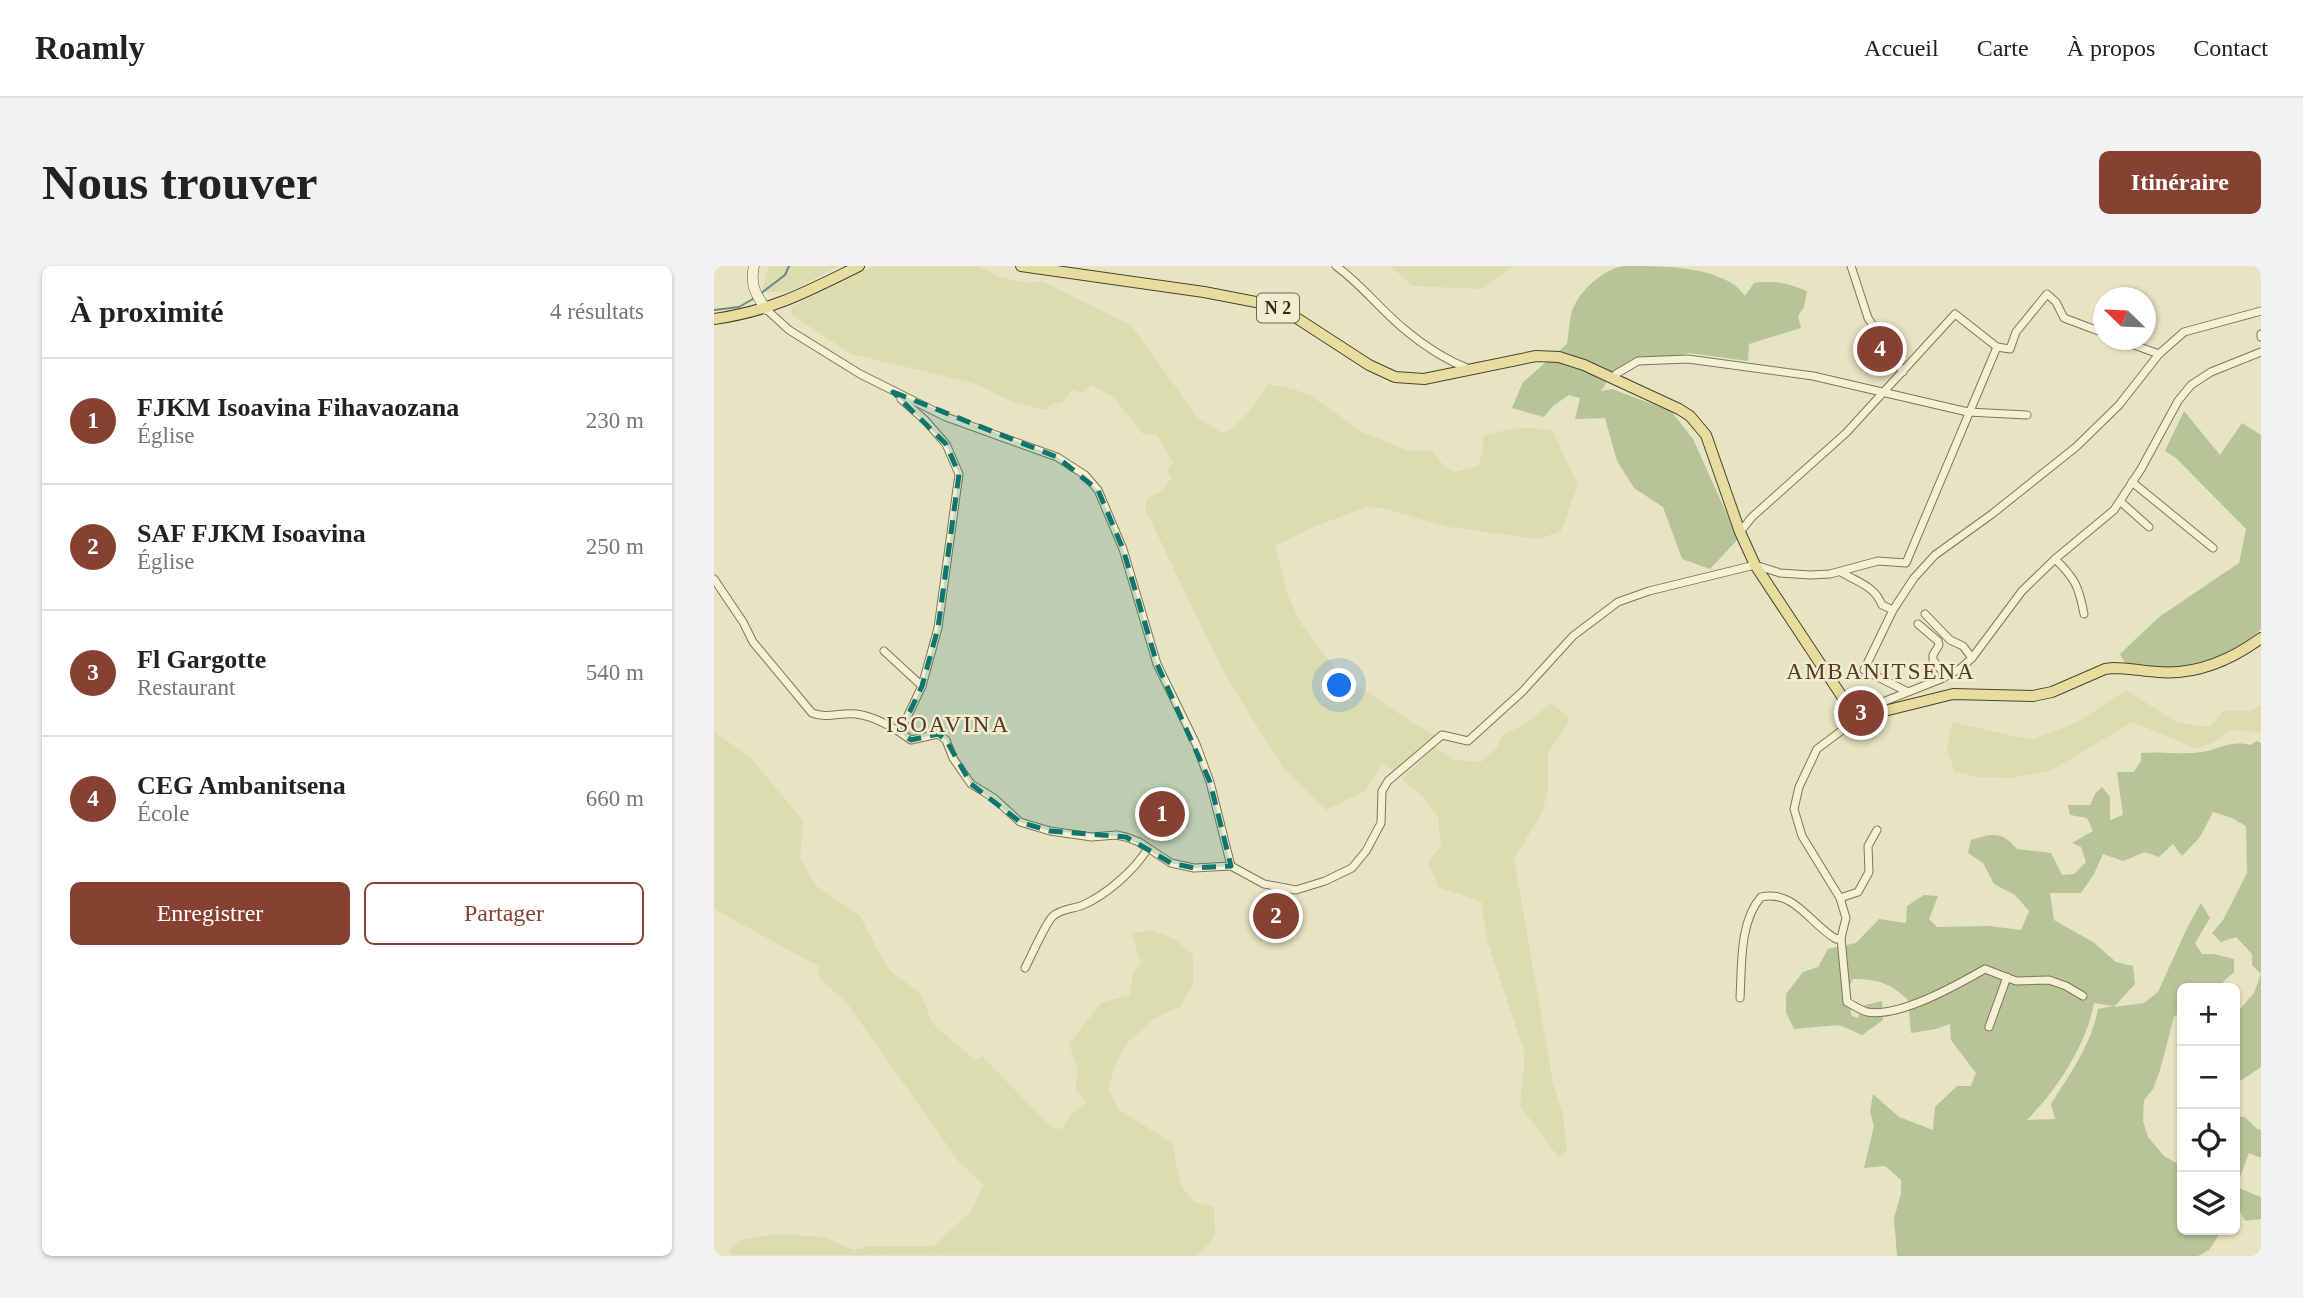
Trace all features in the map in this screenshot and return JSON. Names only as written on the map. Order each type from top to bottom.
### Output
[{"type":"main road","points":[[714,319],[766,309],[786,302],[859,266]]},
{"type":"main road","name":"N 2","points":[[1021,266],[1204,292],[1272,305],[1369,365],[1395,377],[1423,379],[1536,356],[1550,356],[1571,360],[1679,409],[1700,427],[1710,445],[1740,532],[1755,565],[1832,684],[1847,704],[1860,711]]},
{"type":"main road","points":[[1860,711],[1876,713],[1953,694],[2033,696],[2052,692],[2105,669],[2168,672],[2209,666],[2234,656],[2261,638]]},
{"type":"street","points":[[754,266],[752,276],[756,296],[789,330],[893,392],[946,417],[1057,457],[1085,475],[1098,490],[1123,549],[1157,664],[1196,744],[1210,782],[1231,866]]},
{"type":"street","points":[[1336,266],[1405,330],[1428,347],[1470,370]]},
{"type":"street","points":[[1851,266],[1868,318],[1903,372]]},
{"type":"street","points":[[1740,532],[1752,517],[1840,439],[1955,314],[1997,347],[2010,349],[2017,332],[2047,295],[2056,302],[2064,318],[2093,329]]},
{"type":"street","points":[[1906,691],[1864,670],[1893,610],[1914,578],[1935,555],[1993,514],[2076,447],[2119,405],[2159,355],[2184,332],[2261,311]]},
{"type":"street","points":[[714,579],[753,642],[812,713],[820,716],[853,713],[864,715],[911,740],[938,734],[946,740],[953,758],[971,784],[993,798],[1020,822],[1050,831],[1092,837],[1116,835],[1139,842],[1171,863],[1194,868],[1231,866],[1264,884],[1296,890],[1325,881],[1352,868],[1366,851],[1381,823],[1382,791],[1388,781],[1442,736],[1468,741],[1522,692],[1573,636],[1618,602],[1649,591],[1755,565],[1780,573],[1810,575],[1841,572],[1878,561],[1906,563],[1997,347]]},
{"type":"street","points":[[2146,350],[2159,355]]},
{"type":"street","points":[[2083,996],[2049,980],[2016,981],[1985,969],[1945,991],[1895,1011],[1866,1012],[1847,1002],[1842,938],[1846,918],[1840,898],[1802,836],[1796,819],[1795,800],[1817,749],[1860,711],[1961,668],[2022,591],[2055,559],[2107,518],[2120,502],[2178,401],[2191,385],[2211,372],[2261,352]]},
{"type":"street","points":[[1613,378],[1638,361],[1688,359],[1813,376],[1968,412],[2027,415]]},
{"type":"street","points":[[893,392],[925,420],[946,444],[959,474],[938,628],[922,686],[900,732]]},
{"type":"street","points":[[2132,482],[2213,548]]},
{"type":"street","points":[[2120,502],[2149,527]]},
{"type":"street","points":[[2055,559],[2076,583],[2084,614]]},
{"type":"street","points":[[1841,572],[1868,586],[1878,596],[1882,605],[1893,610]]},
{"type":"street","points":[[1924,614],[1950,640],[1963,646],[1972,657]]},
{"type":"street","points":[[1918,624],[1938,641],[1933,660],[1946,676]]},
{"type":"street","points":[[884,651],[922,686]]},
{"type":"street","points":[[1840,898],[1850,897],[1858,892],[1868,875],[1868,846],[1877,830]]},
{"type":"street","points":[[1025,968],[1052,916],[1082,905],[1099,895],[1129,873],[1148,848]]},
{"type":"street","points":[[1740,998],[1748,917],[1762,897],[1782,897],[1800,908],[1828,935],[1836,939],[1842,938]]},
{"type":"street","points":[[1989,1027],[2007,977]]},
{"type":"highlighted area","points":[[893,392],[1057,457],[1098,490],[1123,549],[1157,664],[1210,782],[1231,866],[1194,868],[1171,863],[1126,837],[1050,831],[1020,822],[971,784],[946,740],[938,734],[911,740],[900,732],[922,686],[938,628],[959,474],[946,444]]},
{"type":"green space","points":[[769,266],[840,266],[788,292],[762,292]]},
{"type":"green space","points":[[873,266],[978,266],[999,277],[1027,283],[1042,281],[1131,325],[1198,418],[1222,433],[1231,430],[1249,412],[1268,384],[1311,396],[1364,433],[1407,450],[1432,451],[1444,466],[1455,472],[1478,466],[1483,452],[1483,436],[1517,427],[1552,430],[1578,485],[1561,531],[1539,539],[1449,527],[1381,508],[1366,507],[1311,528],[1275,546],[1288,596],[1302,625],[1338,672],[1435,735],[1396,774],[1382,763],[1365,791],[1326,810],[1283,768],[1223,671],[1145,509],[1147,499],[1161,491],[1171,479],[1167,470],[1173,463],[1157,435],[1143,434],[1114,398],[1092,385],[1083,393],[1071,390],[1062,403],[1052,404],[1045,410],[1010,401],[974,383],[851,354],[792,315],[791,307]]},
{"type":"green space","points":[[1391,266],[1513,266],[1482,289],[1412,286]]},
{"type":"green space","points":[[1625,266],[1657,266],[1708,273],[1736,286],[1745,296],[1754,283],[1762,282],[1781,283],[1807,291],[1804,307],[1798,316],[1801,328],[1749,344],[1748,361],[1689,353],[1615,370],[1601,391],[1612,389],[1671,411],[1693,439],[1738,539],[1710,569],[1682,559],[1663,507],[1634,488],[1617,461],[1605,418],[1575,419],[1580,398],[1569,395],[1554,405],[1544,417],[1512,408],[1523,382],[1567,344],[1572,311],[1580,296],[1601,276]]},
{"type":"green space","points":[[2184,411],[2220,455],[2242,423],[2261,435],[2261,629],[2222,662],[2192,669],[2128,668],[2120,654],[2159,617],[2239,563],[2246,529],[2176,458],[2165,451]]},
{"type":"green space","points":[[2126,690],[2178,723],[2200,726],[2211,726],[2223,711],[2249,711],[2261,705],[2261,732],[2231,730],[2218,740],[2197,749],[2132,722],[2052,770],[2012,778],[1976,777],[1955,772],[1947,750],[1952,722],[2031,740],[2078,722]]},
{"type":"green space","points":[[1551,703],[1569,718],[1548,752],[1548,790],[1542,813],[1514,859],[1553,1083],[1563,1115],[1567,1150],[1559,1158],[1520,1106],[1525,1054],[1487,940],[1481,901],[1438,887],[1428,862],[1441,847],[1438,816],[1422,796],[1402,779],[1434,746],[1454,760],[1481,762],[1498,747],[1502,735],[1526,724]]},
{"type":"green space","points":[[714,732],[750,757],[803,821],[800,858],[815,885],[860,916],[881,957],[892,972],[920,993],[933,1024],[975,1060],[982,1056],[1052,1128],[1062,1129],[1071,1114],[1086,1103],[1075,1089],[1078,1070],[1069,1044],[1101,1003],[1130,995],[1133,971],[1141,964],[1131,932],[1154,931],[1173,938],[1193,955],[1193,984],[1181,1006],[1154,1019],[1128,1042],[1114,1067],[1109,1090],[1118,1109],[1172,1143],[1181,1186],[1194,1202],[1214,1207],[1215,1235],[1207,1246],[1195,1256],[731,1255],[730,1250],[740,1240],[777,1234],[823,1237],[854,1250],[868,1246],[934,1246],[971,1211],[984,1185],[959,1162],[847,1003],[820,979],[818,966],[714,909]]},
{"type":"green space","points":[[2257,741],[2261,743],[2261,974],[2252,965],[2252,954],[2236,937],[2221,942],[2212,933],[2223,920],[2247,873],[2246,826],[2232,818],[2213,812],[2200,837],[2182,856],[2173,844],[2159,857],[2145,852],[2123,861],[2103,854],[2081,893],[2050,893],[2054,920],[2093,942],[2116,962],[2133,966],[2135,984],[2114,1007],[2144,1003],[2158,992],[2201,903],[2210,918],[2195,943],[2202,954],[2234,959],[2234,972],[2222,983],[2177,983],[2177,1015],[2174,1017],[2153,1089],[2144,1100],[2143,1121],[2148,1137],[2164,1156],[2177,1163],[2177,1235],[2219,1235],[2209,1250],[2198,1256],[1897,1256],[1894,1218],[1901,1194],[1901,1180],[1885,1166],[1864,1168],[1874,1126],[1870,1112],[1873,1094],[1899,1117],[1933,1130],[1935,1107],[1957,1086],[1971,1086],[1976,1073],[1951,1040],[1950,1024],[1911,1033],[1908,1000],[1883,983],[1853,979],[1846,993],[1852,1016],[1858,1018],[1861,1006],[1882,1001],[1883,1020],[1862,1035],[1839,1025],[1794,1029],[1786,1012],[1786,994],[1803,972],[1818,967],[1828,949],[1856,943],[1879,919],[1906,923],[1907,906],[1924,895],[1938,896],[1929,919],[1937,927],[1989,926],[2021,930],[2029,911],[2015,895],[1994,884],[1983,863],[1968,853],[1971,840],[1991,835],[2002,836],[2017,849],[2051,853],[2062,875],[2074,874],[2086,862],[2081,847],[2072,843],[2093,831],[2087,818],[2070,815],[2068,805],[2090,805],[2102,787],[2110,797],[2110,820],[2123,815],[2117,772],[2134,772],[2141,761],[2141,753],[2194,753],[2231,744],[2250,745]],"holes":[[[2094,1003],[2113,1006],[2098,1009],[2085,1047],[2051,1104],[2055,1119],[2027,1120],[2069,1066],[2085,1034]]]},
{"type":"green space","points":[[2261,974],[2261,1067],[2242,1080],[2240,1080],[2240,1009],[2254,993]]},
{"type":"green space","points":[[2240,1116],[2245,1117],[2261,1130],[2261,1158],[2249,1153],[2240,1177]]},
{"type":"green space","points":[[2240,1189],[2261,1197],[2261,1219],[2245,1221],[2240,1211]]},
{"type":"waterway","points":[[760,294],[785,275],[789,266]]},
{"type":"waterway","points":[[714,310],[739,307],[753,299]]},
{"type":"place","name":"CEG Ambanitsena","points":[[1880,349]]},
{"type":"place","name":"Fl Gargotte","points":[[1861,713]]},
{"type":"place","name":"FJKM Isoavina Fihavaozana","points":[[1162,814]]},
{"type":"place","name":"SAF FJKM Isoavina","points":[[1276,916]]},
{"type":"district","name":"AMBANITSENA","points":[[1881,671]]},
{"type":"district","name":"ISOAVINA","points":[[948,724]]}]
